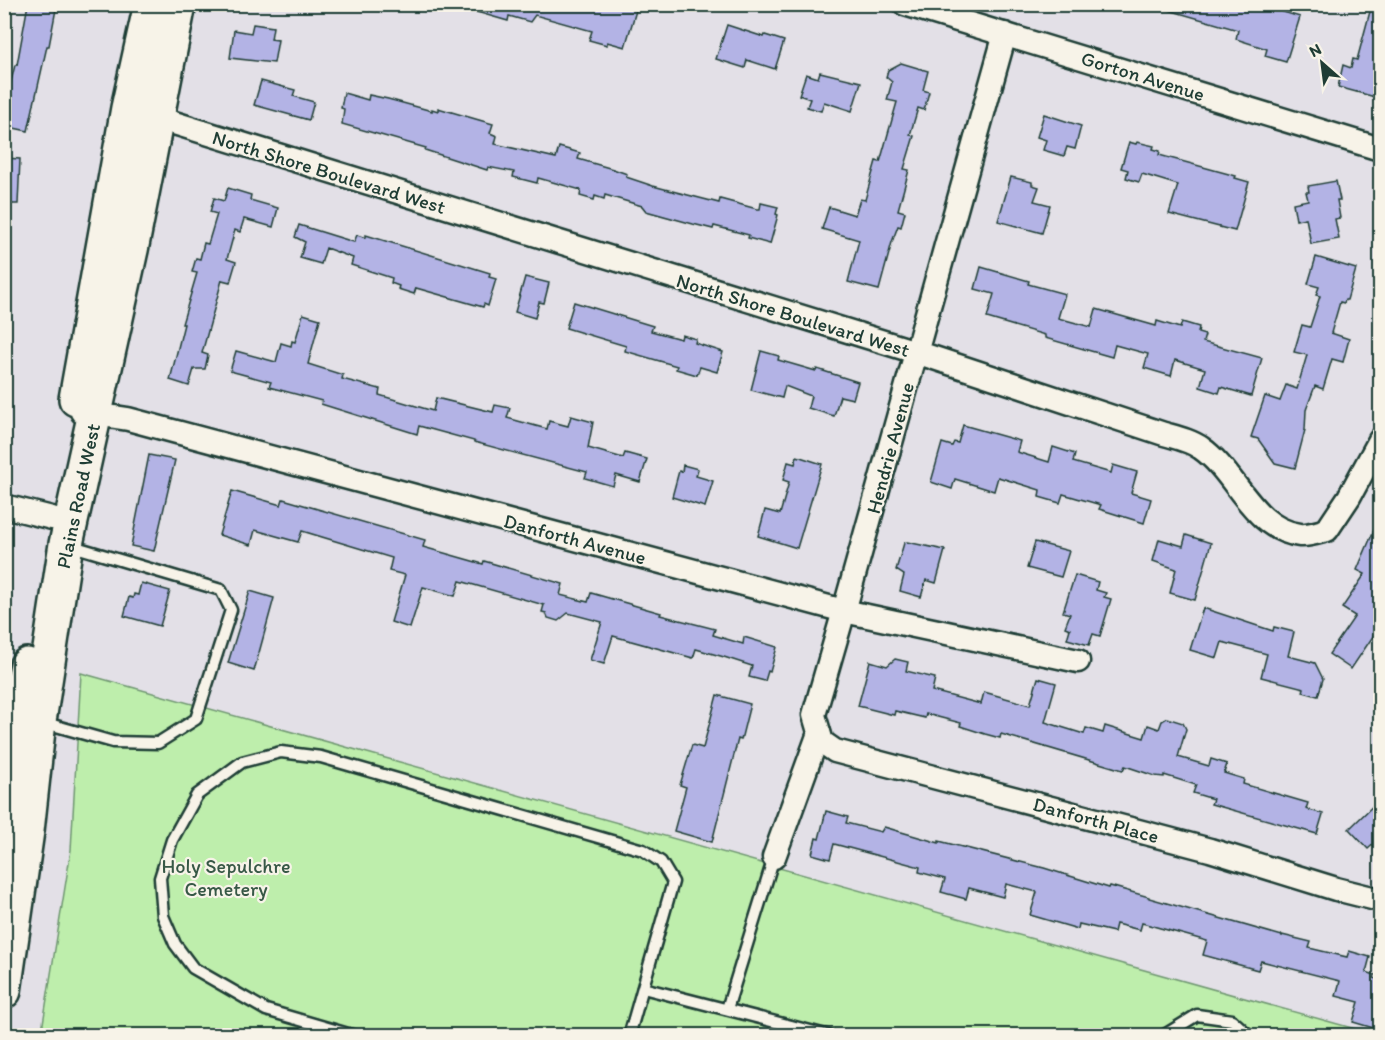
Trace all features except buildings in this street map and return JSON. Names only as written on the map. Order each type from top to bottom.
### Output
[{"type":"main road","name":"Plains Road West","points":[[4,844],[14,728],[84,412],[142,113],[151,4]]},
{"type":"main road","name":"Plains Road West","points":[[142,113],[179,4]]},
{"type":"main road","name":"Plains Road West","points":[[4,991],[27,831],[59,531]]},
{"type":"street","name":"Gorton Avenue","points":[[905,4],[1380,149]]},
{"type":"street","name":"Hendrie Avenue","points":[[774,857],[819,733],[814,715],[1005,34]]},
{"type":"street","name":"North Shore Boulevard West","points":[[142,113],[916,352],[1200,447],[1226,472],[1253,506],[1276,529],[1301,535],[1327,530],[1380,440]]},
{"type":"street","name":"Danforth Avenue","points":[[84,412],[128,419],[844,611],[1078,661]]},
{"type":"street","points":[[4,506],[59,531]]},
{"type":"street","name":"Danforth Place","points":[[819,733],[822,742],[835,751],[1210,850],[1336,889],[1380,900]]},
{"type":"lane","points":[[39,721],[113,742],[158,743],[196,719],[231,610],[221,590],[59,531]]},
{"type":"lane","points":[[355,1035],[267,1010],[193,968],[175,944],[163,916],[160,878],[172,840],[197,795],[242,762],[281,752],[321,757],[642,850],[661,862],[673,882],[629,1035]]},
{"type":"lane","points":[[727,1010],[774,857]]},
{"type":"lane","points":[[643,988],[830,1035]]},
{"type":"lane","points":[[1163,1035],[1197,1015],[1232,1020],[1250,1035]]},
{"type":"green space","name":"Holy Sepulchre Cemetery","points":[[81,673],[1377,1035],[41,1036],[71,850]]}]
